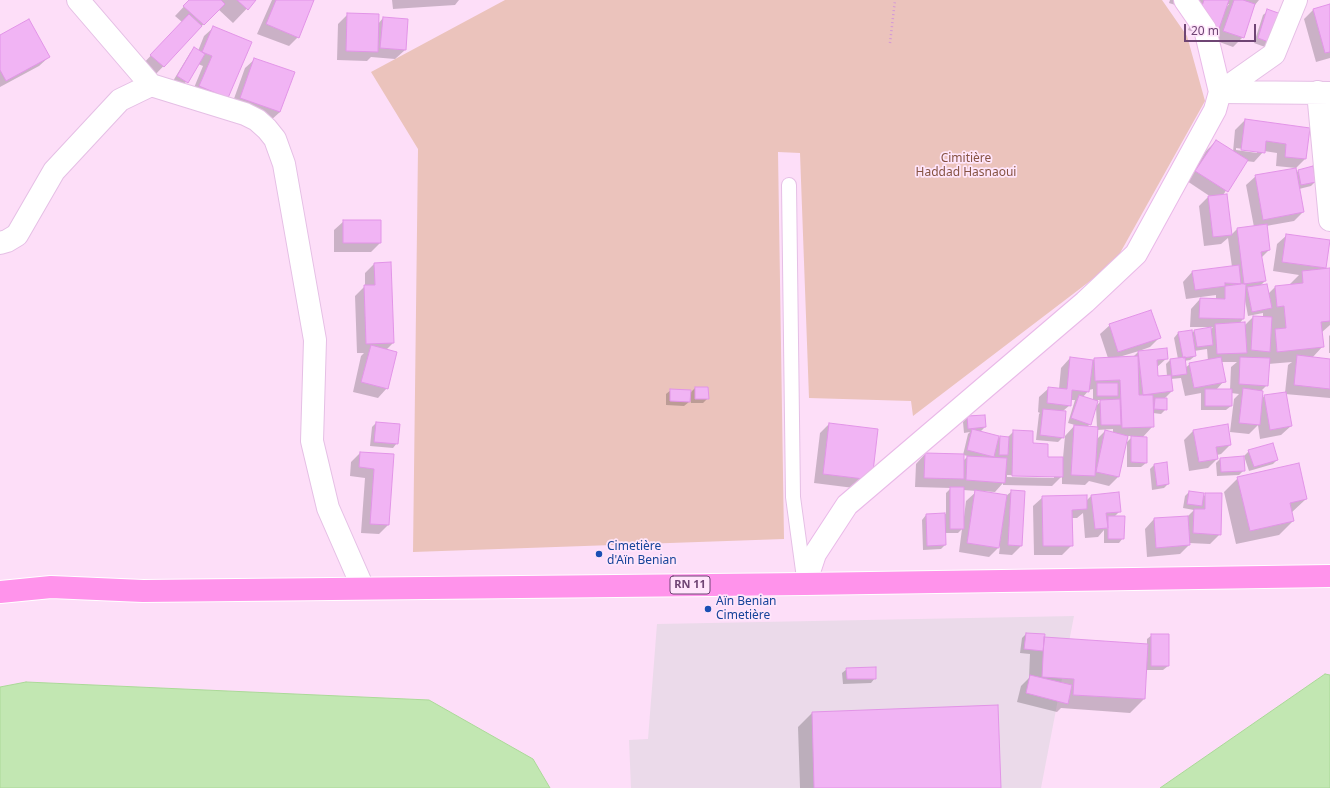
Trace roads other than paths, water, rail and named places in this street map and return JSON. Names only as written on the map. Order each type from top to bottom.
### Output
[{"type":"main road","name":"RN 11","points":[[0,576],[51,587]]},
{"type":"main road","name":"RN 11","points":[[0,592],[51,587],[143,590],[805,584],[1330,576]]},
{"type":"street","points":[[78,0],[151,84],[245,114],[257,120],[276,139],[281,151],[315,340],[312,441],[328,508],[363,588]]},
{"type":"street","points":[[805,584],[815,554],[847,505],[1085,302],[1136,254],[1216,110],[1220,92],[1205,29],[1185,0]]},
{"type":"street","points":[[1220,92],[1274,54],[1296,0]]},
{"type":"street","points":[[0,243],[17,235],[54,171],[120,100],[151,84]]},
{"type":"street","points":[[1220,92],[1324,93],[1330,220]]},
{"type":"lane","points":[[789,185],[793,497],[805,584]]},
{"type":"place","name":"Cimetière d'Aïn Benian","points":[[599,554]]},
{"type":"place","name":"Aïn Benian Cimetière","points":[[708,609]]},
{"type":"park label","name":"Cimitière Haddad Hasnaoui","points":[[966,166]]}]
